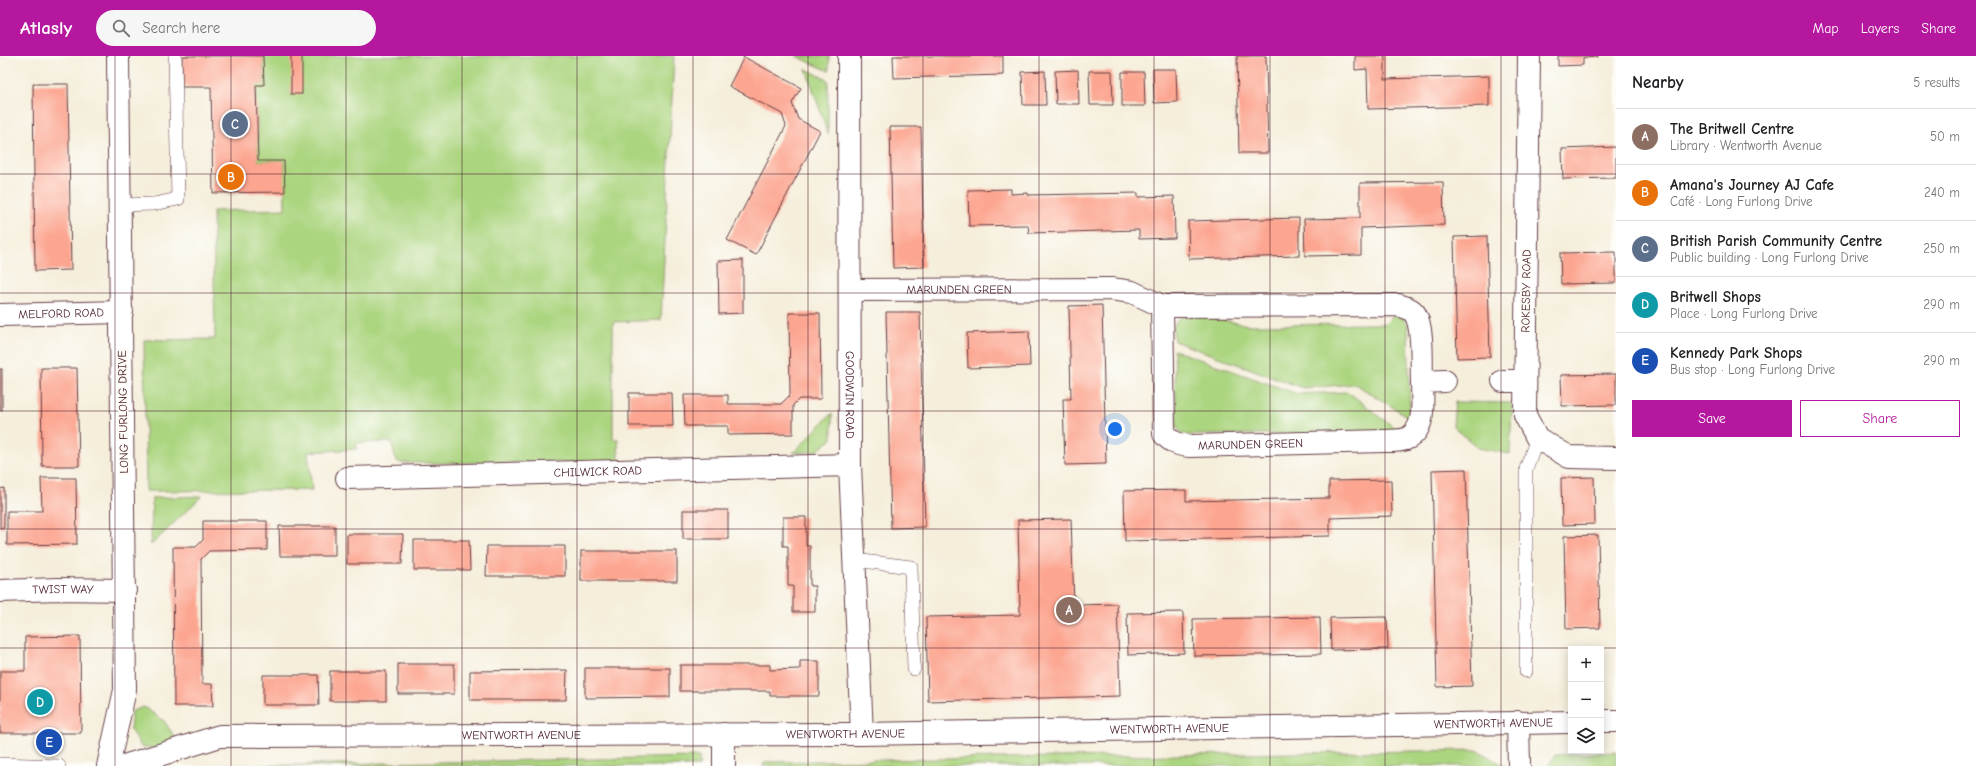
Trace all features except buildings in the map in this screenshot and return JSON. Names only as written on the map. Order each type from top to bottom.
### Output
[{"type":"street","name":"LONG FURLONG DRIVE","points":[[108,766],[125,690],[118,56]]},
{"type":"street","name":"GOODWIN ROAD","points":[[849,56],[850,465],[862,734]]},
{"type":"street","name":"ROKESBY ROAD","points":[[1529,56],[1524,381],[1525,415],[1537,438]]},
{"type":"street","name":"MARUNDEN GREEN","points":[[850,290],[1112,289],[1132,292],[1162,306],[1398,305],[1409,308],[1414,313],[1419,325],[1422,382],[1421,423],[1414,434],[1405,439],[1178,445],[1170,441],[1164,434],[1162,306]]},
{"type":"street","name":"MELFORD ROAD","points":[[0,315],[122,312]]},
{"type":"street","points":[[1422,382],[1445,381]]},
{"type":"street","points":[[1503,381],[1524,381]]},
{"type":"street","points":[[1537,438],[1569,457],[1616,458]]},
{"type":"street","name":"CHILWICK ROAD","points":[[347,478],[850,465]]},
{"type":"street","name":"TWIST WAY","points":[[0,591],[58,589],[125,590]]},
{"type":"street","points":[[1604,721],[1616,721]]},
{"type":"street","points":[[1518,722],[1520,766]]},
{"type":"street","name":"WENTWORTH AVENUE","points":[[124,766],[220,736],[862,734],[1568,722]]},
{"type":"street","points":[[724,734],[724,766]]},
{"type":"lane","points":[[120,205],[154,204],[178,199],[175,56]]},
{"type":"lane","points":[[1526,672],[1526,469],[1537,438]]},
{"type":"lane","points":[[854,560],[911,567],[914,670]]},
{"type":"lane","points":[[0,764],[60,766]]},
{"type":"green space","points":[[263,56],[674,56],[661,320],[613,322],[613,439],[618,439],[619,462],[401,463],[397,461],[394,454],[392,442],[356,443],[357,449],[308,452],[312,490],[146,491],[144,340],[215,339],[213,211],[285,209],[284,161],[258,161],[256,85],[264,84]]},
{"type":"green space","points":[[796,56],[829,56],[829,71]]},
{"type":"green space","points":[[806,69],[828,80],[828,134]]},
{"type":"green space","points":[[1395,314],[1404,319],[1408,325],[1410,418],[1355,384],[1303,388],[1174,341],[1173,327],[1180,317],[1197,315],[1248,325],[1385,324]]},
{"type":"green space","points":[[1174,350],[1297,394],[1348,392],[1400,432],[1182,434],[1177,427]]},
{"type":"green space","points":[[1455,402],[1512,403],[1510,454],[1478,448],[1453,426]]},
{"type":"green space","points":[[832,413],[832,439],[817,451],[793,453]]},
{"type":"green space","points":[[202,496],[151,545],[152,498]]},
{"type":"green space","points":[[144,707],[164,721],[178,742],[160,748],[141,747],[130,729],[132,711]]},
{"type":"green space","points":[[1477,750],[1505,766],[762,766],[766,762]]},
{"type":"green space","points":[[1616,752],[1616,766],[1548,766],[1555,755],[1604,754],[1604,753]]},
{"type":"green space","points":[[699,757],[699,766],[230,766]]},
{"type":"place","name":"British Parish Community Centre","points":[[235,124]]},
{"type":"place","name":"Amana's Journey AJ Cafe","points":[[231,177]]},
{"type":"place","name":"The Britwell Centre","points":[[1069,610]]},
{"type":"place","name":"Britwell Shops","points":[[40,702]]},
{"type":"place","name":"Kennedy Park Shops","points":[[49,742]]}]
